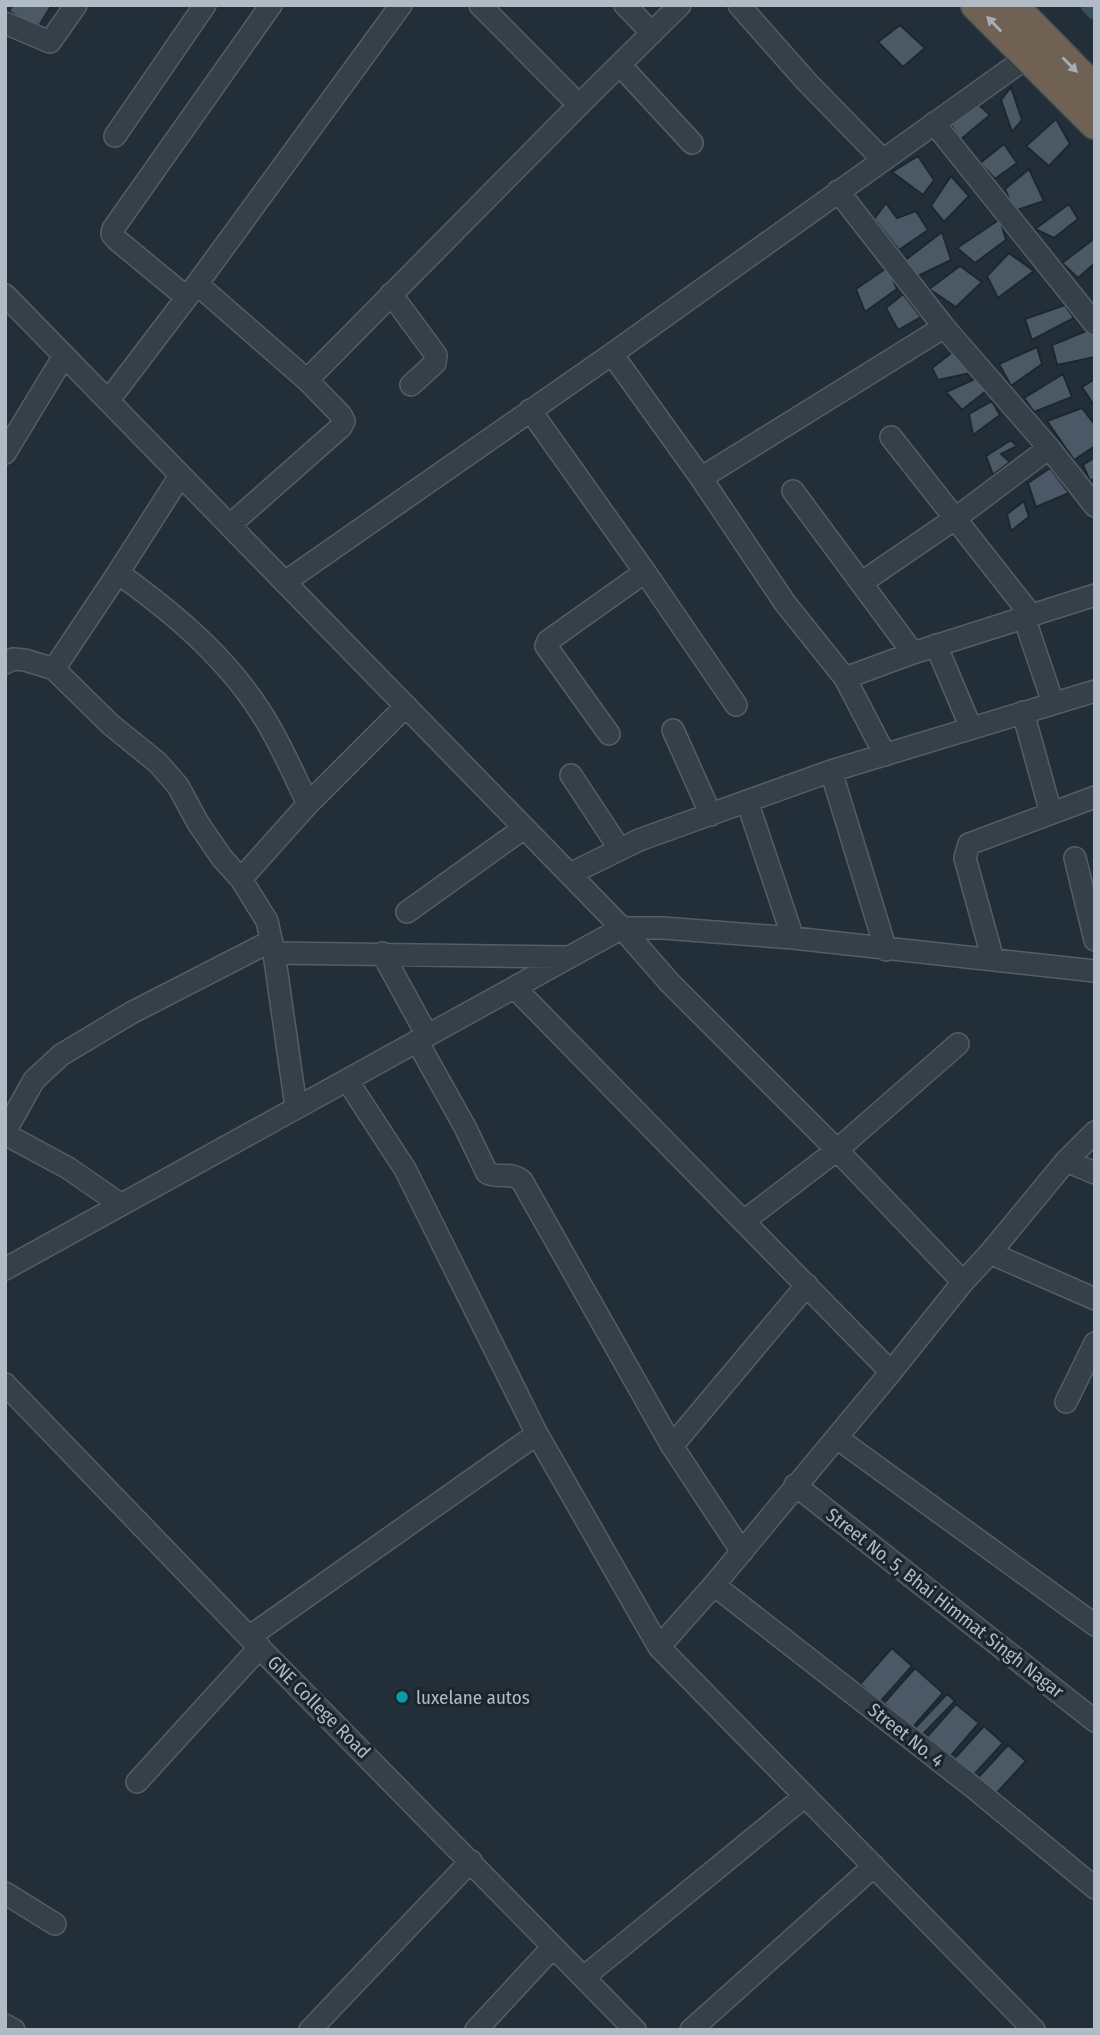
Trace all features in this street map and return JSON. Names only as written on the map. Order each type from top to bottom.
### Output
[{"type":"highway","points":[[976,5],[1026,58],[1095,124]]},
{"type":"highway","points":[[1012,5],[1095,90]]},
{"type":"street","points":[[5,23],[50,42],[76,5]]},
{"type":"street","points":[[115,136],[205,5]]},
{"type":"street","points":[[108,401],[401,5]]},
{"type":"street","points":[[480,5],[579,105]]},
{"type":"street","points":[[625,5],[652,33]]},
{"type":"street","points":[[307,380],[680,5]]},
{"type":"street","points":[[739,5],[806,81],[883,159]]},
{"type":"street","points":[[230,525],[341,427],[344,421],[307,380],[192,291],[112,234],[262,8]]},
{"type":"street","points":[[285,582],[612,354],[1026,58]]},
{"type":"street","points":[[620,65],[692,143]]},
{"type":"street","points":[[934,123],[1095,324]]},
{"type":"street","points":[[838,191],[944,327],[1049,448],[1095,506]]},
{"type":"street","points":[[5,295],[570,874],[622,928],[670,984],[837,1150],[963,1282]]},
{"type":"street","points":[[391,295],[436,355],[435,363],[411,385]]},
{"type":"street","points":[[701,478],[944,327]]},
{"type":"street","points":[[612,354],[701,478],[785,603],[845,678],[885,755]]},
{"type":"street","points":[[5,453],[64,356]]},
{"type":"street","points":[[530,410],[736,705]]},
{"type":"street","points":[[891,437],[956,518],[1027,616],[1053,703]]},
{"type":"street","points":[[860,583],[956,518],[1049,448]]},
{"type":"street","points":[[54,669],[180,476]]},
{"type":"street","points":[[793,491],[912,653]]},
{"type":"street","points":[[609,734],[546,646],[548,641],[645,572]]},
{"type":"street","points":[[118,573],[154,598],[209,646],[271,729],[308,804]]},
{"type":"street","points":[[845,678],[912,653],[1095,594]]},
{"type":"street","points":[[936,645],[971,728]]},
{"type":"street","points":[[5,663],[13,659],[25,660],[54,669],[110,724],[158,763],[177,786],[222,858],[241,879],[267,921],[296,1107]]},
{"type":"street","points":[[570,874],[619,848],[831,771],[1095,691]]},
{"type":"street","points":[[241,879],[308,804],[406,706]]},
{"type":"street","points":[[1023,712],[1051,813]]},
{"type":"street","points":[[673,730],[711,815]]},
{"type":"street","points":[[831,771],[886,950]]},
{"type":"street","points":[[571,775],[619,848]]},
{"type":"street","points":[[993,960],[965,858],[969,844],[1095,797]]},
{"type":"street","points":[[747,801],[793,938]]},
{"type":"street","points":[[407,912],[524,828]]},
{"type":"street","points":[[1075,858],[1095,940]]},
{"type":"street","points":[[5,1269],[622,928],[663,928],[793,938],[1095,971]]},
{"type":"street","points":[[120,1204],[68,1168],[5,1133],[34,1080],[61,1055],[131,1013],[273,947],[382,953],[568,957]]},
{"type":"street","points":[[382,953],[486,1172],[491,1175],[513,1175],[522,1181],[672,1446],[741,1552]]},
{"type":"street","points":[[515,988],[891,1372]]},
{"type":"street","points":[[744,1221],[837,1150],[958,1044]]},
{"type":"street","points":[[347,1080],[405,1169],[537,1434],[659,1647],[1034,2030]]},
{"type":"street","points":[[659,1647],[837,1438],[963,1282],[1066,1161],[1095,1132]]},
{"type":"street","points":[[1066,1161],[1095,1173]]},
{"type":"street","points":[[990,1253],[1095,1299]]},
{"type":"street","points":[[672,1446],[807,1285]]},
{"type":"street","points":[[1066,1402],[1095,1343]]},
{"type":"street","name":"GNE College Road","points":[[5,1384],[635,2030]]},
{"type":"street","points":[[136,1782],[254,1642],[537,1434]]},
{"type":"street","points":[[837,1438],[1095,1625]]},
{"type":"street","name":"Street No. 5, Bhai Himmat Singh Nagar","points":[[795,1485],[1095,1721]]},
{"type":"street","name":"Street No. 4","points":[[714,1585],[973,1787],[1095,1888]]},
{"type":"street","points":[[584,1977],[804,1797]]},
{"type":"street","points":[[310,2030],[471,1861]]},
{"type":"street","points":[[691,2030],[874,1866]]},
{"type":"street","points":[[5,1893],[55,1924]]},
{"type":"street","points":[[476,2030],[553,1947]]},
{"type":"street","points":[[5,2025],[14,2030]]},
{"type":"building","points":[[13,5],[51,6],[37,29],[9,11]]},
{"type":"building","points":[[900,25],[925,48],[903,67],[878,42]]},
{"type":"building","points":[[1011,87],[1022,120],[1012,132],[1001,100]]},
{"type":"building","points":[[978,104],[990,115],[960,140],[950,123]]},
{"type":"building","points":[[1056,119],[1070,144],[1049,166],[1026,146]]},
{"type":"building","points":[[1004,144],[1017,163],[995,179],[980,163]]},
{"type":"building","points":[[918,156],[934,180],[923,195],[892,172]]},
{"type":"building","points":[[1029,169],[1044,201],[1014,211],[1005,189]]},
{"type":"building","points":[[951,176],[969,196],[944,222],[931,206]]},
{"type":"building","points":[[886,203],[897,218],[916,211],[928,230],[899,250],[874,219]]},
{"type":"building","points":[[1069,204],[1078,219],[1054,238],[1035,229]]},
{"type":"building","points":[[1000,219],[1006,240],[975,263],[957,248]]},
{"type":"building","points":[[942,232],[951,260],[916,277],[904,261]]},
{"type":"building","points":[[1095,238],[1095,263],[1078,278],[1062,263]]},
{"type":"building","points":[[1009,253],[1034,271],[998,298],[987,276]]},
{"type":"building","points":[[960,266],[982,282],[956,307],[929,289]]},
{"type":"building","points":[[888,267],[897,289],[865,312],[856,289]]},
{"type":"building","points":[[903,294],[921,317],[898,330],[886,308]]},
{"type":"building","points":[[1065,305],[1074,318],[1032,340],[1025,319]]},
{"type":"building","points":[[1091,329],[1095,337],[1095,357],[1057,365],[1052,345]]},
{"type":"building","points":[[1037,347],[1042,364],[1011,386],[999,364]]},
{"type":"building","points":[[955,350],[970,373],[938,380],[932,368]]},
{"type":"building","points":[[1063,374],[1072,397],[1034,412],[1024,398]]},
{"type":"building","points":[[977,378],[986,391],[962,410],[946,392]]},
{"type":"building","points":[[1095,379],[1095,407],[1082,387]]},
{"type":"building","points":[[992,401],[1000,415],[973,435],[969,414]]},
{"type":"building","points":[[1082,408],[1095,425],[1095,446],[1074,460],[1047,421]]},
{"type":"building","points":[[1011,440],[1017,446],[1001,454],[1010,462],[993,475],[986,456]]},
{"type":"building","points":[[1095,457],[1095,478],[1090,481],[1083,465]]},
{"type":"building","points":[[1050,468],[1069,493],[1036,507],[1028,483]]},
{"type":"building","points":[[1024,501],[1029,517],[1011,531],[1007,514]]},
{"type":"building","points":[[892,1648],[912,1666],[880,1702],[860,1684]]},
{"type":"building","points":[[915,1668],[943,1693],[912,1728],[884,1703]]},
{"type":"building","points":[[947,1694],[955,1701],[922,1735],[915,1728]]},
{"type":"building","points":[[956,1704],[979,1723],[949,1758],[926,1738]]},
{"type":"building","points":[[984,1726],[1003,1743],[971,1778],[953,1760]]},
{"type":"building","points":[[1008,1745],[1026,1761],[993,1797],[975,1781]]},
{"type":"waterway","points":[[1090,5],[1095,10]]},
{"type":"place","name":"luxelane autos","points":[[402,1697]]}]
